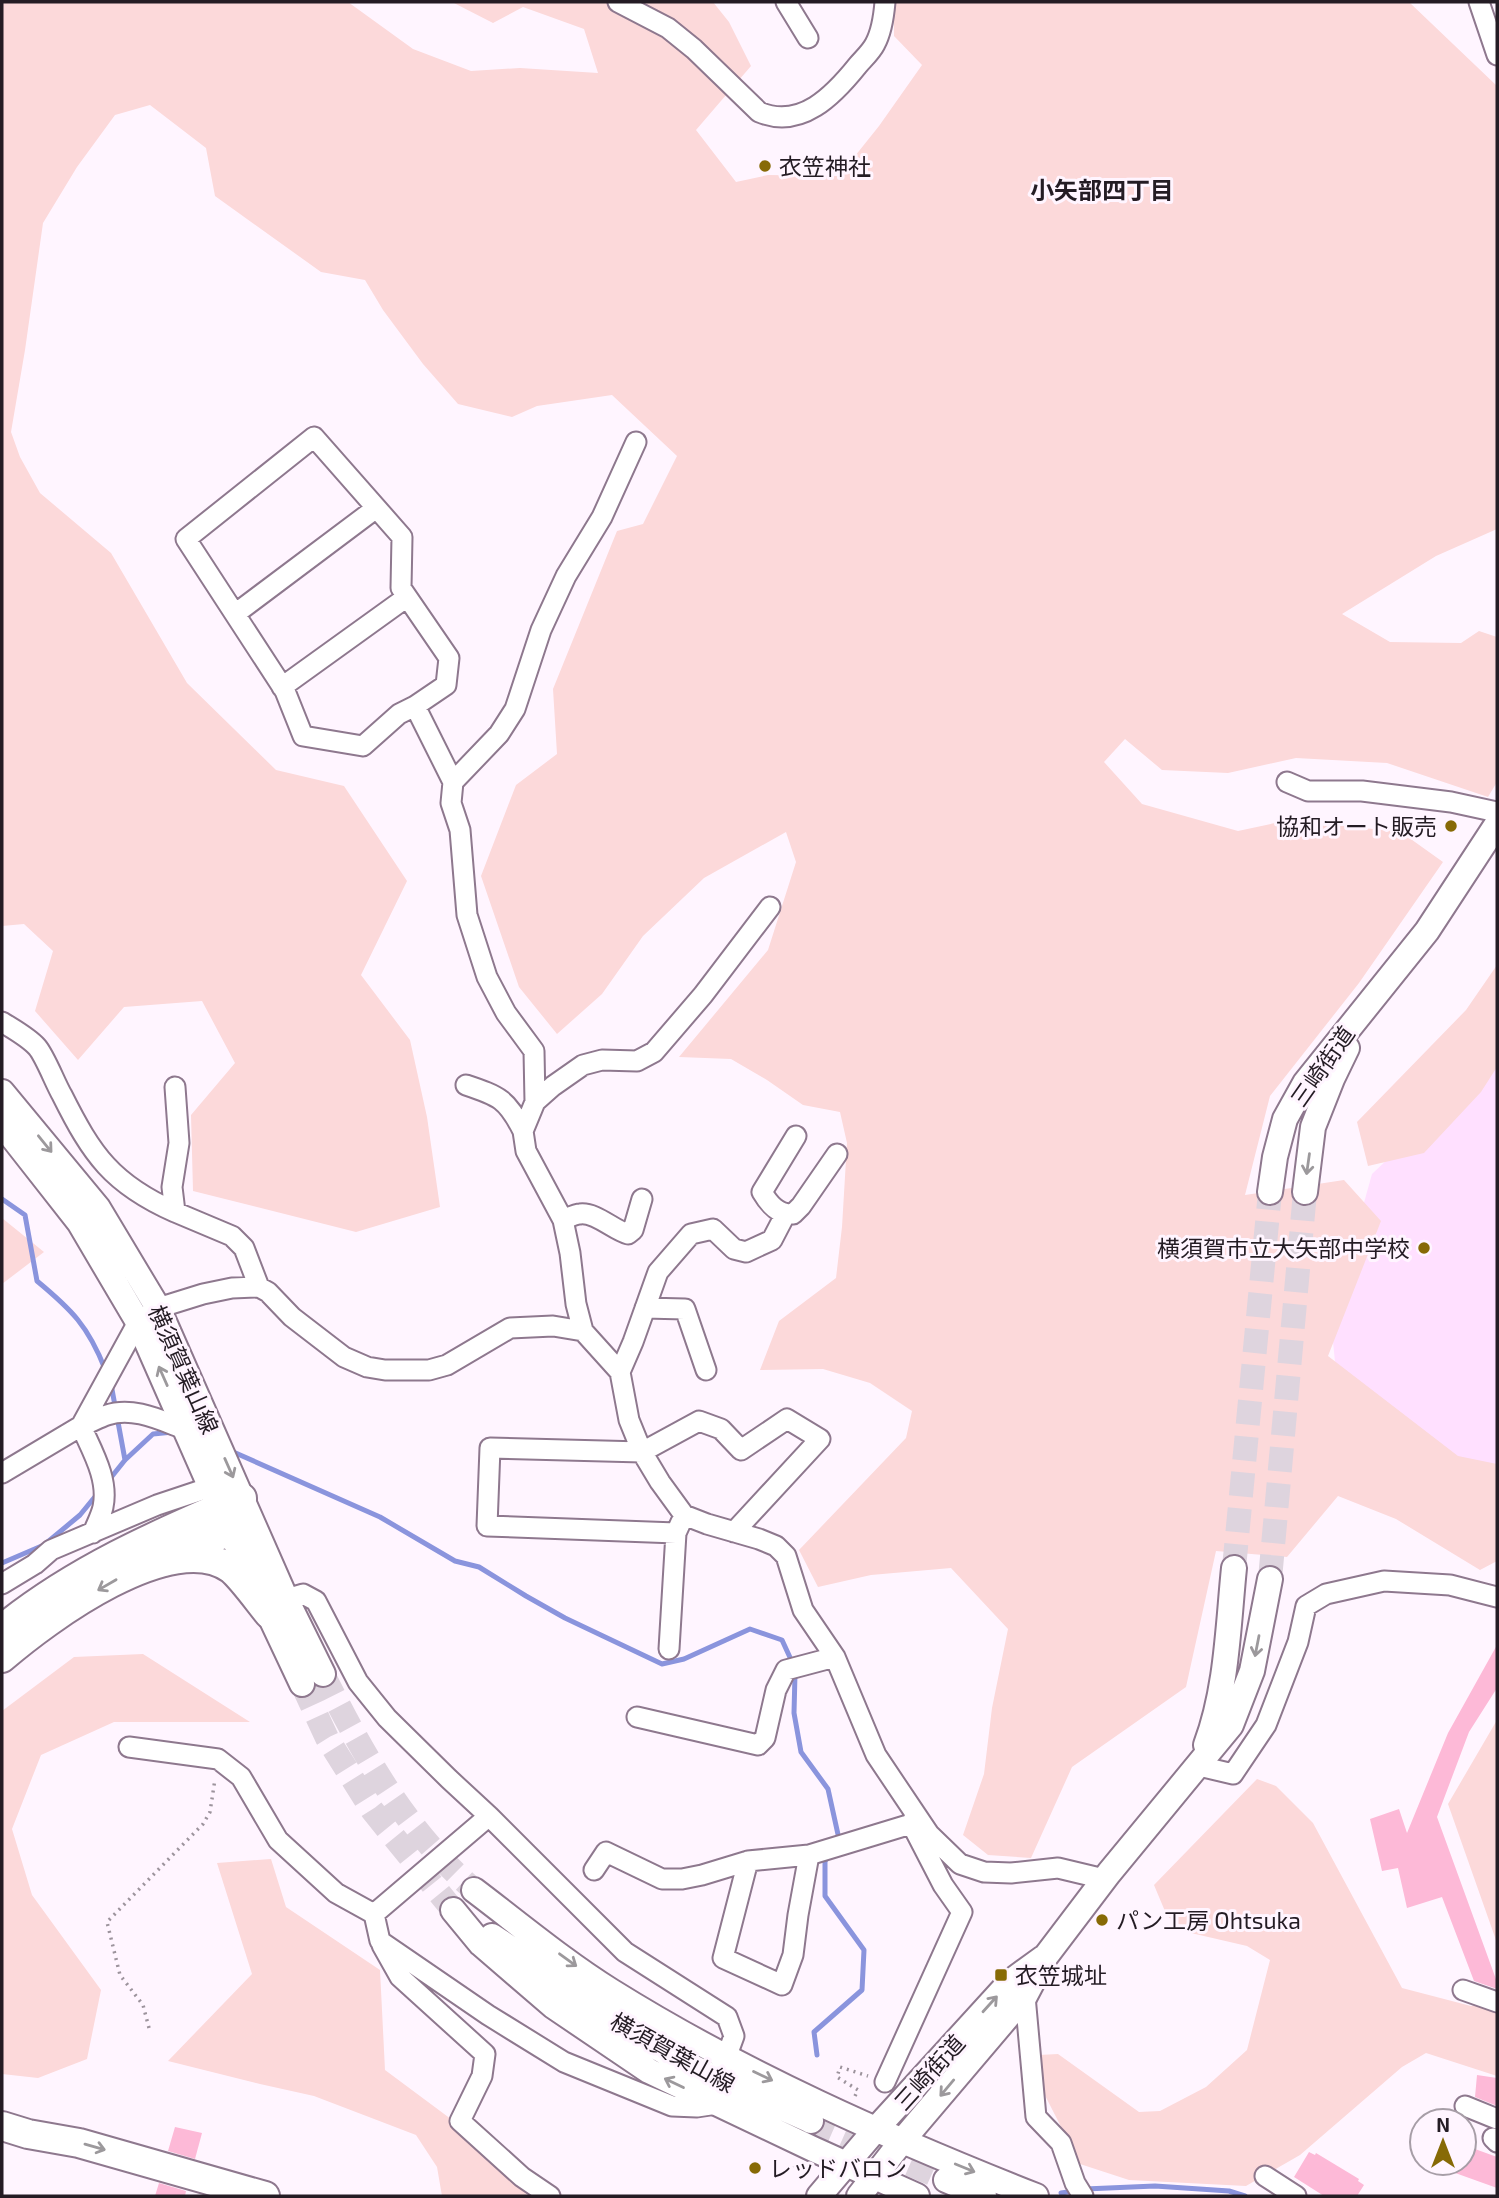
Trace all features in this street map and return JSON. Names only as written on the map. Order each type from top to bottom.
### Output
[{"type":"highway","points":[[156,1563],[226,1506]]},
{"type":"highway","points":[[2,1629],[63,1585],[109,1559],[226,1506]]},
{"type":"highway","points":[[2,1658],[38,1630],[118,1579],[174,1558],[214,1562],[231,1569],[278,1606]]},
{"type":"highway","points":[[10,2132],[79,2143],[262,2195]]},
{"type":"main road","name":"三崎街道","points":[[1270,1192],[1275,1157],[1285,1119],[1305,1083],[1427,931],[1497,824]]},
{"type":"main road","name":"三崎街道","points":[[1305,1192],[1313,1127],[1332,1079],[1380,989]]},
{"type":"main road","name":"横須賀葉山線","points":[[2,1092],[98,1208],[159,1308],[226,1506],[278,1606]]},
{"type":"main road","points":[[1285,1119],[1306,1119],[1313,1127]]},
{"type":"main road","name":"横須賀葉山線","points":[[2,1124],[79,1222],[138,1322],[187,1430],[278,1606],[312,1679]]},
{"type":"main road","name":"三崎街道","points":[[1199,1766],[1215,1720],[1224,1670],[1234,1568]]},
{"type":"main road","name":"三崎街道","points":[[866,2187],[1025,1996],[1046,1956],[1104,1880],[1231,1725],[1252,1671],[1270,1578]]},
{"type":"main road","name":"横須賀葉山線","points":[[542,1969],[474,1890],[608,1989],[726,2058]]},
{"type":"main road","name":"横須賀葉山線","points":[[717,2104],[649,2071],[553,2006],[481,1944],[453,1910],[542,1969],[593,2007],[659,2049],[811,2121]]},
{"type":"main road","name":"三崎街道","points":[[820,2196],[876,2129],[1010,1982],[1046,1956]]},
{"type":"main road","points":[[726,2058],[902,2141],[1035,2196]]},
{"type":"main road","points":[[717,2104],[846,2165],[866,2187],[917,2196]]},
{"type":"main road","points":[[946,2180],[984,2196]]},
{"type":"street","points":[[618,2],[668,28],[694,49],[759,112],[771,117],[793,117],[814,107],[838,90],[876,44],[885,2]]},
{"type":"street","points":[[786,2],[808,38]]},
{"type":"street","points":[[1479,2],[1497,55]]},
{"type":"street","points":[[314,437],[375,509],[402,537],[401,588],[449,658],[446,685],[400,714],[363,746],[303,736],[282,687],[186,539],[314,437]]},
{"type":"street","points":[[453,782],[499,734],[515,709],[541,630],[566,576],[602,517],[636,442]]},
{"type":"street","points":[[235,614],[375,509]]},
{"type":"street","points":[[282,687],[407,597]]},
{"type":"street","points":[[415,706],[453,782],[451,803],[460,830],[467,915],[487,977],[506,1013],[534,1051],[535,1102],[523,1131]]},
{"type":"street","points":[[1287,782],[1308,791],[1362,791],[1451,802],[1497,812]]},
{"type":"street","points":[[535,1102],[583,1065],[603,1060],[636,1061],[654,1052],[703,995],[770,907]]},
{"type":"street","points":[[2,1022],[37,1047],[94,1153],[122,1183],[151,1202],[232,1236],[244,1248],[259,1287]]},
{"type":"street","points":[[466,1085],[499,1097],[523,1131],[526,1151],[564,1220],[576,1304],[583,1331],[620,1372],[629,1420],[642,1452],[684,1515],[760,1539],[776,1546],[786,1556],[803,1610],[835,1657],[876,1755],[913,1820],[943,1885],[962,1912],[885,2082]]},
{"type":"street","points":[[175,1087],[179,1143],[172,1186],[175,1212]]},
{"type":"street","points":[[796,1136],[762,1192],[770,1205],[785,1215],[793,1214],[801,1206],[837,1154]]},
{"type":"street","points":[[564,1220],[581,1213],[594,1216],[628,1234],[634,1230],[642,1199]]},
{"type":"street","points":[[620,1372],[658,1272],[691,1234],[713,1229],[734,1249],[746,1252],[772,1240],[785,1215]]},
{"type":"street","points":[[81,1426],[138,1322],[159,1308],[232,1288],[259,1287],[268,1292],[292,1317],[344,1357],[367,1367],[409,1371],[438,1368],[468,1355],[510,1328],[553,1326],[583,1331]]},
{"type":"street","points":[[645,1308],[685,1309],[706,1370]]},
{"type":"street","points":[[2,1473],[81,1426],[108,1414],[144,1415],[187,1430]]},
{"type":"street","points":[[676,1533],[487,1526],[490,1448],[642,1452],[699,1421],[721,1429],[741,1450],[787,1419],[820,1439],[734,1532]]},
{"type":"street","points":[[81,1426],[99,1467],[104,1489],[103,1507],[93,1534]]},
{"type":"street","points":[[2,1584],[35,1564],[51,1550],[157,1504],[226,1506]]},
{"type":"street","points":[[668,1649],[676,1533],[684,1515]]},
{"type":"street","points":[[1199,1766],[1233,1774],[1266,1725],[1298,1642],[1306,1606],[1326,1594],[1384,1581],[1450,1586],[1497,1597]]},
{"type":"street","points":[[278,1606],[303,1594],[316,1601],[358,1682],[396,1727],[625,1952],[727,2017],[734,2036],[726,2058]]},
{"type":"street","points":[[637,1717],[758,1745],[765,1738],[776,1690],[786,1670],[835,1657]]},
{"type":"street","points":[[129,1747],[218,1759],[241,1777],[278,1840],[336,1893],[374,1914],[380,1941],[400,1977],[485,2054],[482,2076],[460,2121],[522,2177],[550,2196]]},
{"type":"street","points":[[374,1914],[489,1816]]},
{"type":"street","points":[[594,1870],[606,1852],[662,1879],[702,1875],[748,1861],[809,1855],[913,1820]]},
{"type":"street","points":[[913,1820],[960,1864],[984,1872],[1011,1873],[1058,1868],[1104,1880]]},
{"type":"street","points":[[748,1861],[723,1958],[782,1985],[793,1955],[809,1855]]},
{"type":"street","points":[[380,1941],[488,2015],[565,2062],[672,2106],[697,2107],[717,2104]]},
{"type":"street","points":[[1463,1990],[1497,2002]]},
{"type":"street","points":[[1025,1996],[1036,2117],[1061,2143],[1074,2183],[1083,2196]]},
{"type":"street","points":[[1465,2106],[1497,2119]]},
{"type":"street","points":[[1265,2176],[1296,2196]]},
{"type":"path","points":[[149,2028],[143,2006],[120,1975],[107,1922],[203,1824],[210,1812],[218,1759]]},
{"type":"path","points":[[854,2098],[858,2090],[838,2077],[840,2067],[885,2082]]},
{"type":"shaded area","points":[[2,2],[348,2],[413,49],[471,71],[520,68],[598,73],[584,29],[523,7],[493,23],[452,2],[713,2],[729,22],[751,66],[696,130],[736,182],[768,175],[839,176],[922,65],[894,36],[894,2],[1409,2],[1497,86],[1497,529],[1436,556],[1342,614],[1390,642],[1461,643],[1479,631],[1497,637],[1497,782],[1488,797],[1387,763],[1296,758],[1228,773],[1162,770],[1125,739],[1104,762],[1142,804],[1238,831],[1289,820],[1401,832],[1443,862],[1359,983],[1270,1096],[1245,1195],[1344,1180],[1381,1221],[1328,1356],[1458,1456],[1497,1464],[1497,1561],[1480,1570],[1396,1519],[1338,1496],[1287,1557],[1216,1551],[1186,1687],[1072,1767],[1031,1858],[988,1855],[963,1835],[984,1774],[992,1708],[1008,1629],[951,1568],[871,1575],[818,1587],[799,1550],[906,1438],[912,1411],[870,1383],[823,1369],[760,1370],[779,1321],[836,1278],[847,1143],[840,1112],[803,1105],[731,1059],[679,1057],[768,950],[796,862],[786,832],[704,878],[643,936],[602,994],[557,1034],[519,987],[481,876],[516,785],[557,754],[553,689],[617,531],[643,524],[677,456],[612,395],[537,406],[512,417],[458,404],[423,364],[383,310],[365,280],[321,272],[215,196],[206,148],[150,105],[115,115],[77,167],[43,223],[11,432],[20,457],[40,493],[111,553],[187,683],[276,770],[344,786],[407,881],[361,975],[410,1040],[427,1117],[440,1207],[356,1232],[193,1191],[191,1115],[235,1063],[202,1001],[124,1007],[78,1060],[35,1011],[53,951],[24,924],[2,926]]},
{"type":"shaded area","points":[[1497,965],[1497,1067],[1481,1092],[1424,1153],[1368,1166],[1357,1122],[1466,1010]]},
{"type":"shaded area","name":"横須賀市立大矢部中学校","points":[[1497,1013],[1497,1514],[1336,1372],[1331,1321],[1372,1174],[1482,1070]]},
{"type":"shaded area","points":[[2,1218],[44,1252],[2,1284]]},
{"type":"shaded area","points":[[143,1654],[250,1722],[114,1722],[41,1755],[12,1829],[32,1895],[101,1990],[87,2059],[38,2078],[2,2074],[2,1711],[74,1657]]},
{"type":"shaded area","points":[[1497,1720],[1497,1943],[1448,1804]]},
{"type":"shaded area","points":[[1257,1779],[1276,1786],[1313,1823],[1402,1988],[1471,2006],[1497,1998],[1497,2076],[1426,2053],[1402,2067],[1300,2155],[1246,2186],[1129,2180],[1080,2164],[1029,2064],[1039,2055],[1058,2054],[1139,2112],[1160,2111],[1206,2087],[1247,2050],[1270,1960],[1247,1946],[1191,1933],[1167,1916],[1154,1885]]},
{"type":"shaded area","points":[[271,1859],[286,1907],[380,1970],[385,2070],[463,2128],[528,2196],[442,2196],[437,2167],[416,2135],[314,2096],[168,2061],[252,1974],[217,1863]]},
{"type":"building","points":[[1497,1645],[1497,1688],[1469,1732],[1437,1817],[1497,1982],[1497,1989],[1474,1981],[1442,1897],[1407,1908],[1398,1868],[1382,1871],[1370,1819],[1399,1809],[1407,1833],[1448,1733]]},
{"type":"building","points":[[1477,2075],[1497,2078],[1497,2106],[1475,2097]]},
{"type":"building","points":[[175,2127],[202,2133],[195,2159],[168,2151]]},
{"type":"building","points":[[1478,2150],[1497,2157],[1497,2188],[1466,2177],[1478,2177]]},
{"type":"building","points":[[1309,2152],[1315,2155],[1316,2153],[1359,2179],[1364,2185],[1357,2196],[1324,2196],[1294,2177]]},
{"type":"building","points":[[159,2183],[186,2191],[185,2196],[155,2196]]},
{"type":"waterway","points":[[2,1199],[25,1215],[37,1281],[78,1320],[92,1341],[105,1369]]},
{"type":"waterway","points":[[111,1384],[125,1460]]},
{"type":"waterway","points":[[109,1480],[125,1460],[153,1434],[173,1432]]},
{"type":"waterway","points":[[231,1451],[380,1517],[455,1561],[479,1567],[565,1618],[662,1664],[684,1659],[750,1629],[782,1640],[793,1664]]},
{"type":"waterway","points":[[2,1563],[44,1545],[80,1515],[98,1493]]},
{"type":"waterway","points":[[795,1674],[794,1713],[801,1752],[828,1789],[839,1839],[837,1842]]},
{"type":"waterway","points":[[817,2055],[814,2032],[862,1990],[864,1950],[825,1896],[825,1861],[829,1856]]},
{"type":"waterway","points":[[1085,2189],[1155,2186],[1229,2191],[1245,2196]]},
{"type":"waterway","points":[[1061,2193],[1075,2191]]},
{"type":"tunnel","points":[[1234,1568],[1270,1192]]},
{"type":"tunnel","points":[[1270,1579],[1305,1192]]},
{"type":"tunnel","points":[[323,1674],[370,1762],[407,1817],[427,1842],[474,1890]]},
{"type":"tunnel","points":[[302,1684],[327,1738],[372,1810],[453,1910]]},
{"type":"tunnel","points":[[811,2121],[946,2180]]},
{"type":"place","name":"衣笠神社","points":[[765,166]]},
{"type":"place","name":"協和オート販売","points":[[1451,826]]},
{"type":"place","name":"横須賀市立大矢部中学校","points":[[1424,1248]]},
{"type":"place","name":"パン工房 Ohtsuka","points":[[1102,1920]]},
{"type":"place","name":"衣笠城址","points":[[1001,1975]]},
{"type":"place","name":"レッドバロン","points":[[755,2168]]},
{"type":"district","name":"小矢部四丁目","points":[[1102,189]]}]
